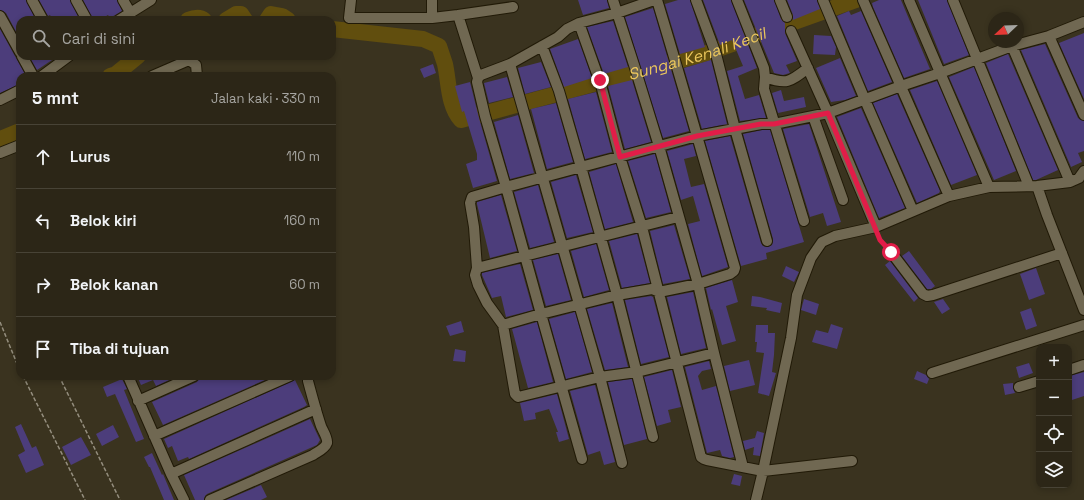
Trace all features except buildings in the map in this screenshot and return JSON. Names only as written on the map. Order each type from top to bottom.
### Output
[{"type":"street","points":[[32,0],[41,16]]},
{"type":"street","points":[[76,0],[85,16]]},
{"type":"street","points":[[123,0],[130,12]]},
{"type":"street","points":[[124,16],[151,0]]},
{"type":"street","points":[[351,0],[349,18],[432,18],[513,7]]},
{"type":"street","points":[[432,0],[432,18]]},
{"type":"street","points":[[613,0],[659,146],[698,284],[714,353],[744,467]]},
{"type":"street","points":[[478,78],[481,75],[510,64],[558,37],[567,29],[579,23],[617,13],[654,0]]},
{"type":"street","points":[[503,325],[617,295],[652,289],[658,292],[698,284],[730,274],[734,271],[735,268],[657,0]]},
{"type":"street","points":[[696,0],[715,49],[735,129],[767,241]]},
{"type":"street","points":[[737,0],[761,58],[765,77],[764,89],[804,221]]},
{"type":"street","points":[[780,0],[787,17]]},
{"type":"street","points":[[863,0],[949,196]]},
{"type":"street","points":[[909,0],[989,187]]},
{"type":"street","points":[[953,0],[976,59],[1062,253],[1084,310]]},
{"type":"street","points":[[825,6],[914,211]]},
{"type":"street","points":[[458,15],[478,78],[477,82],[485,114],[582,459]]},
{"type":"street","points":[[0,16],[16,45]]},
{"type":"street","points":[[1024,43],[1049,36],[1084,22]]},
{"type":"street","points":[[579,23],[600,83],[620,157],[642,227],[701,457],[707,460],[763,471],[852,461]]},
{"type":"street","points":[[791,31],[828,113],[876,227]]},
{"type":"street","points":[[1049,36],[1084,115]]},
{"type":"street","points":[[542,46],[560,95],[581,167],[617,295],[653,436]]},
{"type":"street","points":[[714,353],[637,372],[600,377],[517,397],[515,394],[503,325],[480,292],[475,276],[477,268],[474,227],[470,203],[472,198],[506,186],[542,178],[697,136],[761,124],[774,124],[828,113],[901,86],[940,74],[1006,48]]},
{"type":"street","points":[[1013,48],[1070,182]]},
{"type":"street","points":[[24,60],[31,72]]},
{"type":"street","points":[[47,72],[61,60]]},
{"type":"street","points":[[160,72],[184,60]]},
{"type":"street","points":[[190,60],[196,65],[197,72]]},
{"type":"street","points":[[510,64],[600,377],[622,463]]},
{"type":"street","points":[[765,77],[777,81],[787,82],[797,77],[808,68]]},
{"type":"street","points":[[0,100],[16,92]]},
{"type":"street","points":[[813,116],[843,200]]},
{"type":"street","points":[[0,153],[16,147]]},
{"type":"street","points":[[756,500],[791,338],[797,295],[811,258],[822,242],[834,236],[876,227],[949,196],[989,187],[1033,186],[1070,182],[1079,178],[1084,171]]},
{"type":"street","points":[[477,268],[678,217]]},
{"type":"street","points":[[891,252],[923,294],[927,296],[1062,253]]},
{"type":"street","points":[[932,373],[1084,324]]},
{"type":"street","points":[[1072,369],[1084,365]]},
{"type":"street","points":[[130,380],[184,500]]},
{"type":"street","points":[[138,401],[185,380]]},
{"type":"street","points":[[154,436],[281,380]]},
{"type":"street","points":[[210,500],[313,455],[322,449],[327,442],[308,380]]},
{"type":"street","points":[[1019,387],[1036,381]]},
{"type":"street","points":[[171,474],[316,409]]},
{"type":"path","points":[[876,227],[880,240],[891,252]]},
{"type":"path","points":[[0,322],[16,360]]},
{"type":"path","points":[[25,380],[85,499],[81,500]]},
{"type":"path","points":[[61,380],[120,500]]},
{"type":"waterway","name":"Sungai Kenali Kecil","points":[[336,29],[423,39],[439,46],[445,64],[451,101],[461,120],[707,53],[856,0]]},
{"type":"waterway","name":"Sungai Kenali Kecil","points":[[233,16],[236,14],[241,14],[242,16]]},
{"type":"waterway","name":"Sungai Kenali Kecil","points":[[270,16],[271,14],[282,16]]},
{"type":"waterway","name":"Sungai Kenali Kecil","points":[[118,72],[133,60]]},
{"type":"waterway","name":"Sungai Kenali Kecil","points":[[0,139],[16,133]]},
{"type":"route","points":[[600,80],[620,157],[697,136],[761,124],[774,124],[828,113],[876,227],[880,240],[891,252]]}]
